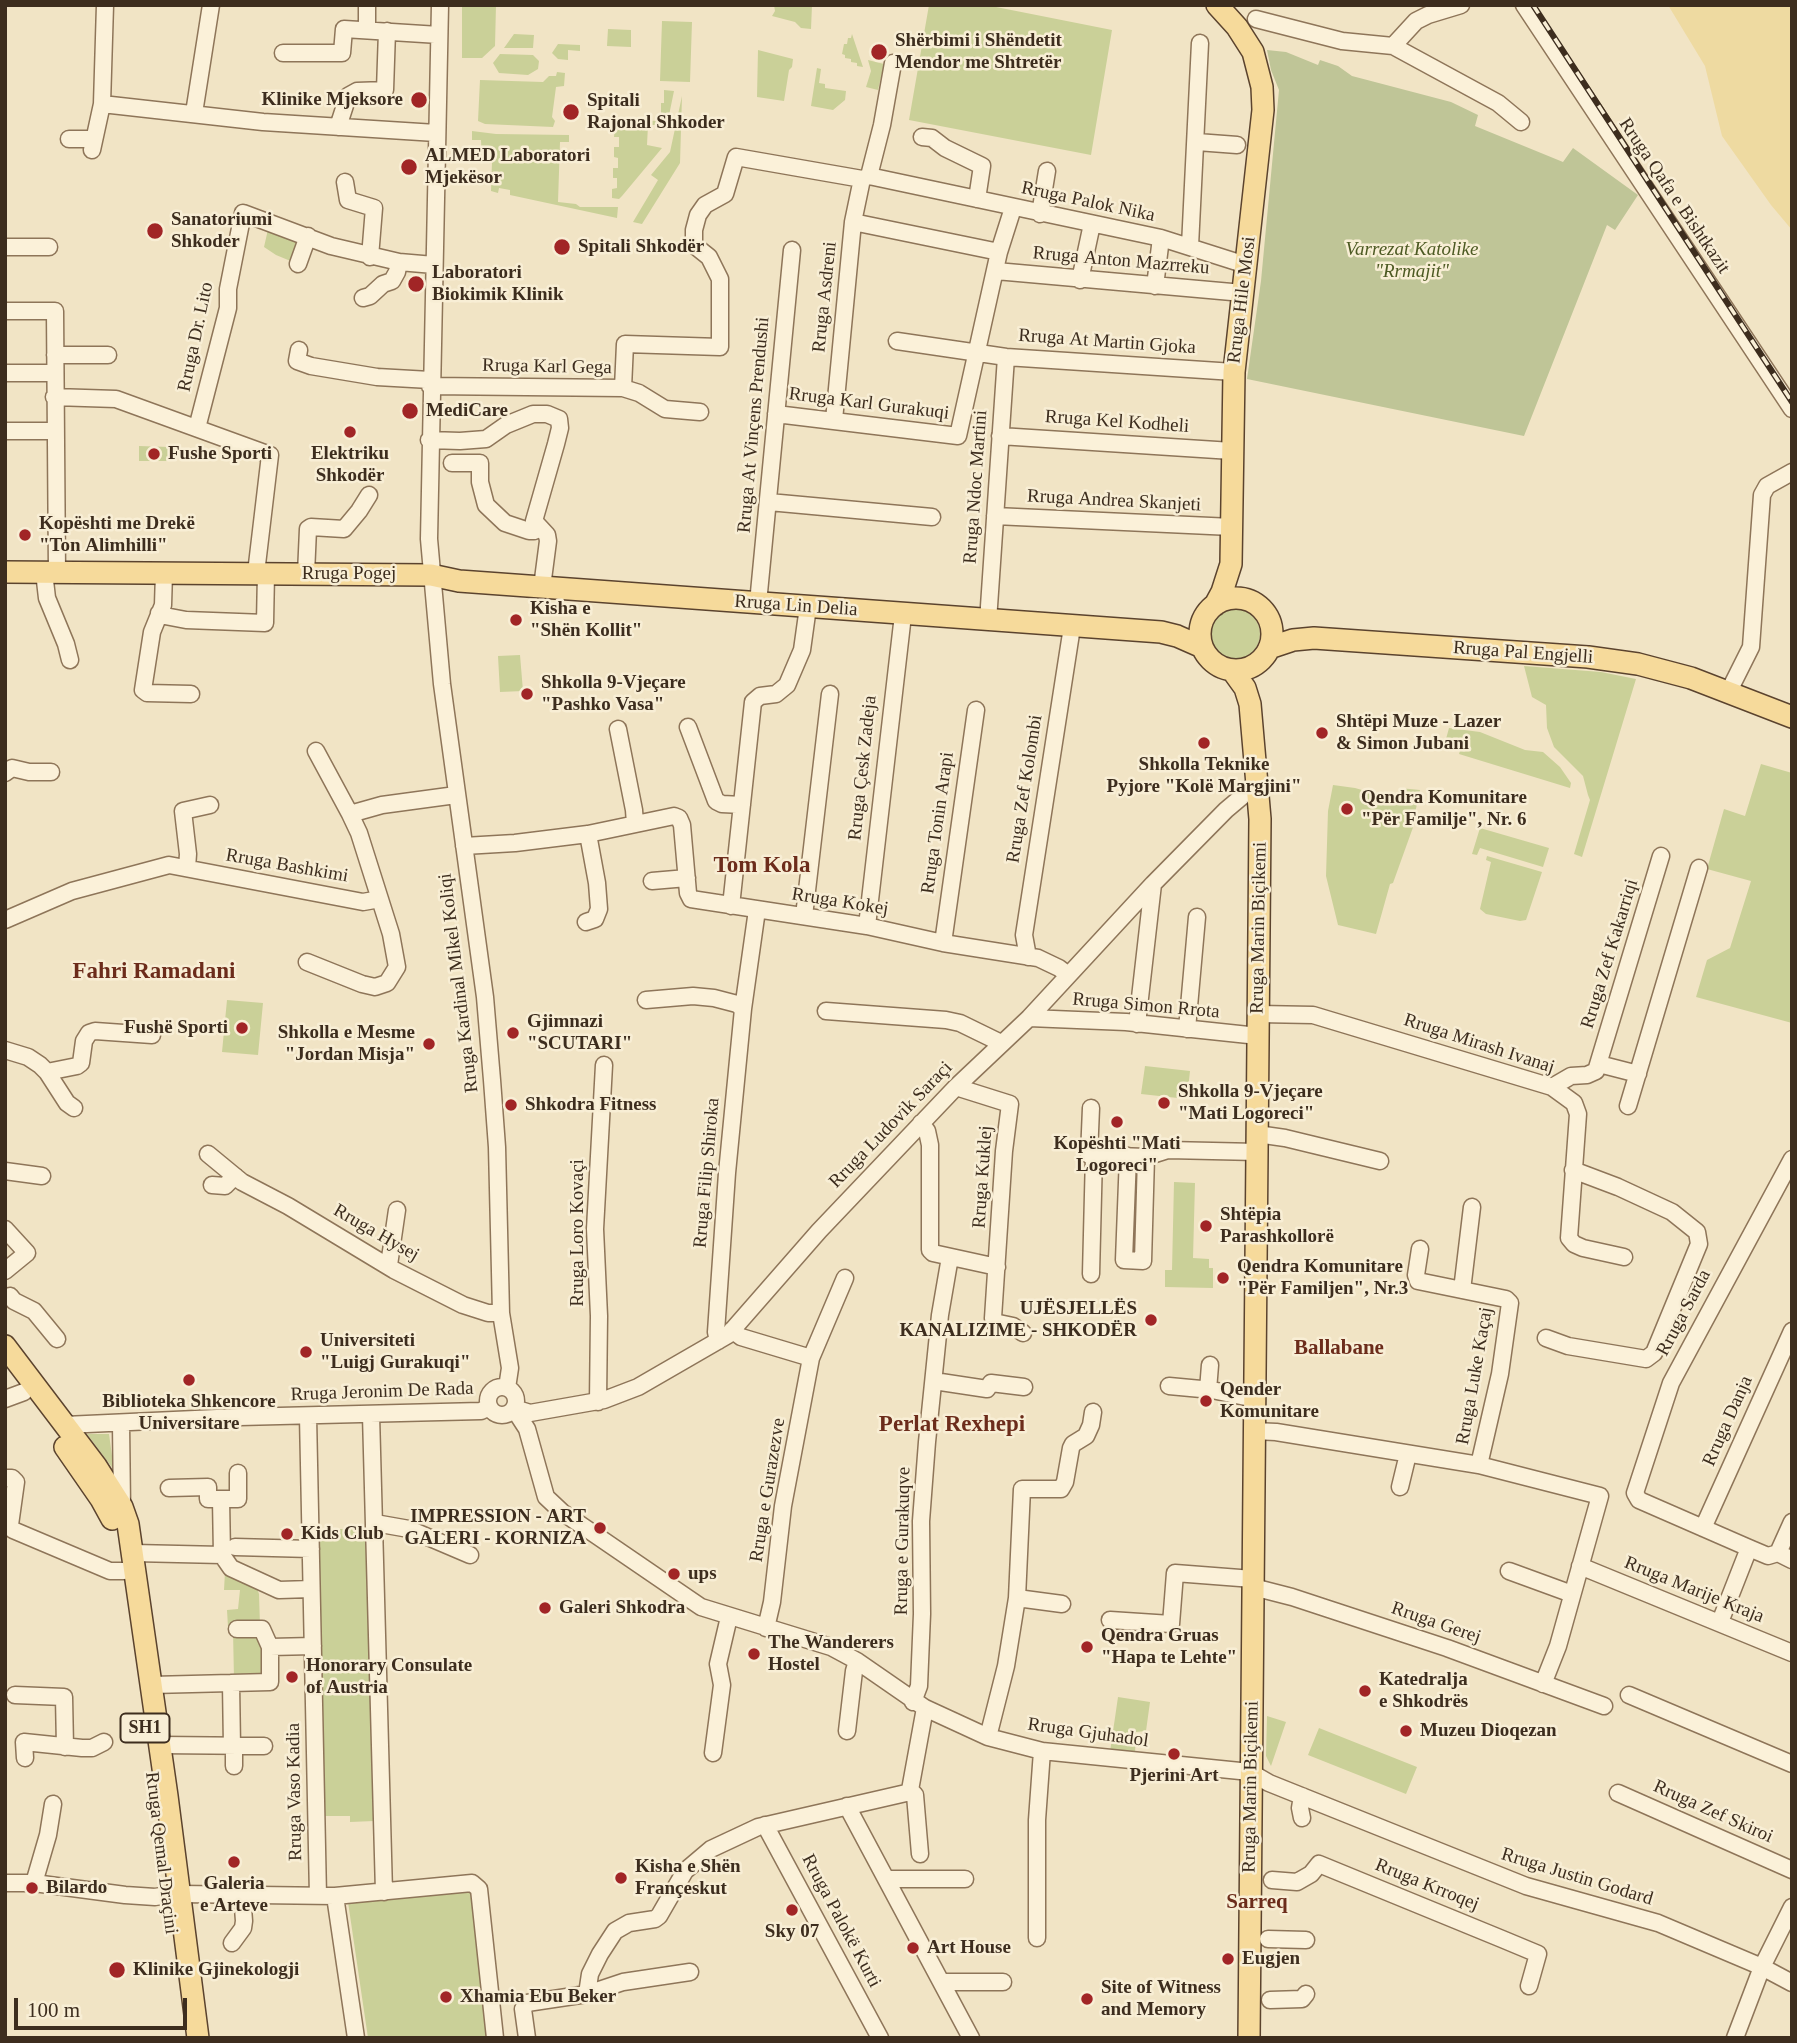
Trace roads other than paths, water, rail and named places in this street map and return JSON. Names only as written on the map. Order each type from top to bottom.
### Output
[{"type":"main road","name":"Rruga Hile Mosi","points":[[1215,605],[1231,564],[1234,372],[1263,110],[1259,70],[1246,40],[1217,5]]},
{"type":"main road","name":"Rruga Hile Mosi","points":[[1231,564],[1239,587],[1248,600]]},
{"type":"main road","name":"Rruga Pogej","points":[[5,572],[431,575]]},
{"type":"main road","name":"Rruga Lin Delia","points":[[431,575],[459,581],[1072,627],[1161,632],[1178,631],[1202,623]]},
{"type":"main road","points":[[1225,600],[1248,600],[1257,605],[1270,622],[1272,635],[1264,654],[1245,669],[1219,667],[1209,659],[1202,647],[1202,623],[1215,605],[1225,600]]},
{"type":"main road","name":"Rruga Pal Engjelli","points":[[1270,622],[1294,633],[1314,638]]},
{"type":"main road","name":"Rruga Lin Delia","points":[[1161,632],[1202,647]]},
{"type":"main road","name":"Rruga Pal Engjelli","points":[[1264,654],[1293,640],[1314,638],[1588,657],[1638,664],[1691,678],[1792,717]]},
{"type":"main road","name":"Rruga Marin Biçikemi","points":[[1250,704],[1264,654]]},
{"type":"main road","name":"Rruga Marin Biçikemi","points":[[1232,670],[1245,688],[1250,704],[1261,819],[1249,2038]]},
{"type":"main road","name":"SH1","points":[[5,1346],[61,1430],[110,1486],[122,1507]]},
{"type":"main road","name":"SH1","points":[[5,1367],[15,1396],[61,1430]]},
{"type":"main road","name":"Rruga Qemal Draçini","points":[[61,1430],[110,1515],[129,1562],[152,1685],[160,1745],[183,2038]]},
{"type":"main road","name":"Rruga Qemal Draçini","points":[[122,1507],[128,1524],[129,1562],[173,1895],[198,2038]]},
{"type":"street","points":[[69,139],[93,145],[102,104],[105,5]]},
{"type":"street","points":[[194,114],[211,5]]},
{"type":"street","points":[[367,5],[367,30]]},
{"type":"street","name":"Rruga Kardinal Mikel Koliqi","points":[[439,5],[429,440],[431,575],[456,795],[485,997],[492,1080],[501,1313],[510,1368],[507,1388]]},
{"type":"street","points":[[1393,46],[1416,21],[1461,5]]},
{"type":"street","name":"Rruga Qafa e Bishtkazit","points":[[1524,5],[1792,409]]},
{"type":"street","points":[[1246,40],[1257,12],[1342,41],[1393,46],[1498,103],[1521,122]]},
{"type":"street","points":[[283,52],[341,53],[344,29],[439,35]]},
{"type":"street","points":[[338,127],[348,96],[357,91],[385,90],[387,31]]},
{"type":"street","points":[[1190,246],[1200,43]]},
{"type":"street","name":"Rruga Asdreni","points":[[834,420],[853,222],[882,125],[893,63]]},
{"type":"street","points":[[102,104],[131,109],[338,127],[436,133]]},
{"type":"street","points":[[922,136],[932,138],[945,148],[982,166],[977,199]]},
{"type":"street","points":[[1197,142],[1237,145]]},
{"type":"street","name":"Rruga Palok Nika","points":[[623,388],[625,344],[720,347],[720,279],[709,257],[694,245],[694,230],[698,215],[705,205],[725,194],[736,157],[977,199],[1161,238],[1190,246],[1223,260],[1246,265]]},
{"type":"street","points":[[1040,214],[1047,171]]},
{"type":"street","points":[[345,182],[348,200],[374,208],[370,257]]},
{"type":"street","name":"Rruga Karl Gurakuqi","points":[[776,414],[958,436],[999,252],[1013,208]]},
{"type":"street","name":"Rruga Dr. Lito","points":[[197,428],[228,308],[228,289],[241,213],[331,246],[370,257],[434,265]]},
{"type":"street","points":[[853,222],[999,252]]},
{"type":"street","points":[[1080,280],[1092,224]]},
{"type":"street","points":[[298,264],[308,236]]},
{"type":"street","points":[[1155,286],[1161,238]]},
{"type":"street","points":[[5,247],[49,247]]},
{"type":"street","name":"Rruga At Vinçens Prendushi","points":[[758,603],[792,250]]},
{"type":"street","points":[[363,298],[391,281],[399,262]]},
{"type":"street","name":"Rruga Anton Mazrreku","points":[[996,271],[1243,293]]},
{"type":"street","points":[[5,311],[55,311],[51,573],[47,598],[66,644],[69,660]]},
{"type":"street","points":[[897,341],[976,354]]},
{"type":"street","name":"Rruga Karl Gega","points":[[299,350],[297,360],[312,366],[377,377],[430,383],[623,388],[639,393],[665,409],[700,412]]},
{"type":"street","name":"Rruga At Martin Gjoka","points":[[976,354],[1234,372]]},
{"type":"street","points":[[55,355],[108,355]]},
{"type":"street","name":"Rruga Ndoc Martini","points":[[988,621],[1006,357]]},
{"type":"street","points":[[5,373],[55,373]]},
{"type":"street","name":"Rruga Dr. Lito","points":[[54,397],[116,399],[270,455],[261,573]]},
{"type":"street","points":[[429,440],[460,442],[486,439],[506,425],[533,414],[547,414],[559,419],[560,428],[534,521],[547,535],[548,541],[542,587]]},
{"type":"street","points":[[5,431],[54,431]]},
{"type":"street","name":"Rruga Kel Kodheli","points":[[1000,436],[1231,451]]},
{"type":"street","points":[[452,463],[480,463],[480,482],[486,505],[505,523],[529,531],[540,528]]},
{"type":"street","points":[[1728,693],[1751,647],[1762,495],[1767,486],[1792,472]]},
{"type":"street","points":[[306,574],[308,529],[344,529],[369,495]]},
{"type":"street","points":[[769,502],[932,517]]},
{"type":"street","name":"Rruga Andrea Skanjeti","points":[[995,516],[1232,527]]},
{"type":"street","points":[[163,573],[163,605],[152,632],[143,690],[147,693],[191,694]]},
{"type":"street","points":[[159,613],[186,620],[265,624],[261,573]]},
{"type":"street","points":[[732,906],[753,702],[760,696],[776,694],[787,685],[802,650],[808,607]]},
{"type":"street","name":"Rruga Çesk Zadeja","points":[[867,926],[903,615]]},
{"type":"street","name":"Rruga Zef Kolombi","points":[[1028,957],[1024,934],[1072,627]]},
{"type":"street","points":[[804,916],[830,694]]},
{"type":"street","name":"Rruga Tonin Arapi","points":[[943,943],[976,710]]},
{"type":"street","points":[[688,727],[716,801],[742,805]]},
{"type":"street","points":[[618,729],[635,824]]},
{"type":"street","points":[[307,962],[375,987],[387,983],[397,967],[390,934],[359,833],[316,751]]},
{"type":"street","points":[[8,765],[29,772],[51,772]]},
{"type":"street","name":"Rruga Ludovik Saraçi","points":[[514,1408],[530,1413],[598,1402],[638,1387],[732,1331],[819,1231],[956,1087],[1029,1018],[1153,884],[1226,810],[1245,794],[1257,793]]},
{"type":"street","points":[[350,814],[382,805],[456,795]]},
{"type":"street","points":[[187,868],[183,811],[210,805]]},
{"type":"street","points":[[464,846],[588,834],[674,816],[679,818],[682,825],[687,878],[652,881]]},
{"type":"street","points":[[586,922],[595,919],[599,909],[588,834]]},
{"type":"street","name":"Rruga Zef Kakarriqi","points":[[1599,1064],[1661,856]]},
{"type":"street","name":"Rruga Bashkimi","points":[[7,916],[72,891],[161,867],[177,866],[269,886],[363,902],[380,899]]},
{"type":"street","points":[[1628,1105],[1699,868]]},
{"type":"street","name":"Rruga Kokej","points":[[687,878],[688,894],[691,898],[867,926],[943,943],[1028,957],[1051,963],[1068,975]]},
{"type":"street","points":[[1137,1024],[1153,884]]},
{"type":"street","name":"Rruga Filip Shiroka","points":[[718,1341],[716,1332],[726,1186],[743,1009],[757,910]]},
{"type":"street","points":[[1188,1029],[1197,916]]},
{"type":"street","points":[[646,1000],[693,996],[714,998],[737,1004],[743,1009]]},
{"type":"street","points":[[826,1011],[960,1023],[1001,1043]]},
{"type":"street","name":"Rruga Mirash Ivanaj","points":[[1259,1014],[1313,1015],[1552,1087],[1578,1109],[1569,1238],[1583,1248],[1624,1257]]},
{"type":"street","name":"Rruga Simon Rrota","points":[[1029,1018],[1137,1024],[1258,1036]]},
{"type":"street","points":[[47,1072],[77,1066],[89,1032],[152,1034]]},
{"type":"street","points":[[5,1050],[34,1061],[47,1072],[67,1103],[74,1108]]},
{"type":"street","points":[[1552,1087],[1571,1076],[1587,1075],[1596,1071],[1599,1064],[1638,1074]]},
{"type":"street","name":"Rruga Loro Kovaçi","points":[[598,1402],[599,1316],[595,1229],[604,1065]]},
{"type":"street","name":"Rruga Kuklej","points":[[956,1087],[1010,1104],[994,1322],[1013,1326],[1023,1333]]},
{"type":"street","points":[[1091,1108],[1089,1155],[1094,1156],[1146,1157],[1168,1150],[1257,1143],[1285,1138],[1380,1161]]},
{"type":"street","points":[[921,1123],[927,1132],[930,1145],[932,1198],[929,1246],[933,1253],[997,1267]]},
{"type":"street","name":"Rruga Hysej","points":[[208,1154],[235,1176],[394,1270],[463,1305],[488,1313],[501,1313]]},
{"type":"street","points":[[1091,1274],[1094,1156]]},
{"type":"street","points":[[1128,1156],[1125,1260],[1143,1261],[1146,1157]]},
{"type":"street","name":"Rruga Sarda","points":[[1703,1528],[1635,1496],[1671,1383],[1792,1159]]},
{"type":"street","points":[[1546,1338],[1568,1346],[1646,1359],[1654,1353],[1699,1244],[1697,1232],[1672,1212],[1573,1170]]},
{"type":"street","points":[[5,1171],[42,1176]]},
{"type":"street","points":[[212,1185],[225,1186],[235,1176]]},
{"type":"street","name":"Rruga Luke Kaçaj","points":[[1462,1290],[1472,1207]]},
{"type":"street","points":[[389,1265],[397,1210]]},
{"type":"street","points":[[5,1229],[27,1253],[5,1271]]},
{"type":"street","name":"Rruga Luke Kaçaj","points":[[1420,1249],[1416,1277],[1418,1281],[1506,1299],[1510,1303],[1500,1374],[1479,1465]]},
{"type":"street","name":"Rruga e Gurakuqve","points":[[910,1790],[919,1705],[921,1521],[940,1315],[950,1257]]},
{"type":"street","name":"Rruga e Gurazezve","points":[[766,1628],[772,1602],[783,1506],[811,1358],[845,1278]]},
{"type":"street","points":[[10,1296],[14,1301],[34,1311],[57,1339]]},
{"type":"street","points":[[732,1331],[741,1337],[811,1358]]},
{"type":"street","name":"Rruga Danja","points":[[1703,1528],[1792,1331]]},
{"type":"street","points":[[1208,1390],[1210,1365]]},
{"type":"street","points":[[934,1381],[987,1389],[991,1383],[1024,1387]]},
{"type":"street","points":[[1169,1386],[1255,1399]]},
{"type":"street","points":[[507,1388],[514,1394],[514,1408],[504,1415],[493,1412],[489,1406],[489,1396],[492,1391],[507,1388]]},
{"type":"street","name":"Rruga Jeronim De Rada","points":[[61,1430],[121,1423],[481,1411],[489,1406]]},
{"type":"street","name":"Rruga Gjuhadol","points":[[514,1408],[527,1429],[546,1497],[562,1512],[693,1603],[710,1611],[831,1647],[857,1661],[919,1705],[988,1737],[1042,1751],[1250,1772]]},
{"type":"street","points":[[988,1737],[1006,1666],[1017,1598],[1022,1489],[1061,1489],[1065,1482],[1070,1448],[1086,1436],[1093,1412]]},
{"type":"street","points":[[371,1415],[384,1892]]},
{"type":"street","name":"Rruga Vaso Kadia","points":[[308,1416],[318,1896]]},
{"type":"street","name":"Rruga Qemal Draçini","points":[[121,1423],[122,1507]]},
{"type":"street","points":[[1254,1431],[1276,1432],[1479,1465],[1600,1496],[1558,1646],[1543,1684]]},
{"type":"street","points":[[1400,1488],[1408,1454]]},
{"type":"street","points":[[169,1488],[208,1487],[208,1499],[239,1499],[238,1473]]},
{"type":"street","points":[[5,1478],[12,1478],[16,1482],[10,1525],[13,1530],[110,1571],[129,1562],[229,1551],[311,1549]]},
{"type":"street","points":[[221,1499],[231,1568],[259,1586],[279,1590],[311,1588]]},
{"type":"street","points":[[1703,1528],[1768,1556],[1785,1556],[1792,1522]]},
{"type":"street","points":[[375,1523],[409,1529],[470,1555]]},
{"type":"street","points":[[1720,1622],[1749,1548]]},
{"type":"street","name":"Rruga Marije Kraja","points":[[1580,1566],[1792,1653]]},
{"type":"street","points":[[1509,1571],[1572,1594]]},
{"type":"street","points":[[1111,1620],[1171,1624],[1175,1573],[1253,1583]]},
{"type":"street","name":"Rruga Gerej","points":[[1253,1583],[1604,1706]]},
{"type":"street","points":[[1017,1598],[1062,1604]]},
{"type":"street","points":[[713,1754],[722,1685],[718,1664],[729,1616]]},
{"type":"street","points":[[152,1685],[270,1682],[270,1647],[262,1629],[237,1629]]},
{"type":"street","points":[[270,1647],[313,1646]]},
{"type":"street","points":[[847,1731],[857,1661]]},
{"type":"street","points":[[231,1682],[234,1766]]},
{"type":"street","points":[[15,1695],[64,1697],[65,1747]]},
{"type":"street","points":[[1629,1695],[1792,1764]]},
{"type":"street","points":[[25,1758],[24,1742],[92,1748],[104,1742]]},
{"type":"street","name":"Rruga Qemal Draçini","points":[[160,1745],[264,1746]]},
{"type":"street","points":[[1037,1938],[1037,1820],[1042,1751]]},
{"type":"street","name":"Rruga Justin Godard","points":[[1250,1772],[1269,1783],[1515,1882],[1640,1917],[1792,1983]]},
{"type":"street","points":[[587,1994],[590,1974],[615,1931],[629,1923],[655,1919],[664,1909],[685,1871],[727,1840],[765,1825],[910,1790],[915,1795],[920,1854]]},
{"type":"street","name":"Rruga Zef Skiroi","points":[[1618,1793],[1792,1870]]},
{"type":"street","points":[[1302,1796],[1302,1818]]},
{"type":"street","points":[[34,1883],[48,1835],[53,1804]]},
{"type":"street","points":[[847,1806],[971,2038]]},
{"type":"street","name":"Rruga Palokë Kurti","points":[[765,1825],[880,2038]]},
{"type":"street","name":"Rruga Krroqej","points":[[1272,1880],[1297,1882],[1311,1874],[1319,1864],[1538,1954],[1529,1986]]},
{"type":"street","points":[[886,1879],[965,1879]]},
{"type":"street","points":[[5,1883],[34,1883],[155,1897],[335,1896],[472,1883],[478,1889],[495,2038]]},
{"type":"street","points":[[232,1942],[243,1927],[242,1895]]},
{"type":"street","points":[[335,1896],[356,2038]]},
{"type":"street","points":[[1735,2038],[1762,1968],[1792,1907]]},
{"type":"street","points":[[1268,1939],[1306,1940]]},
{"type":"street","points":[[527,2038],[523,2009],[527,2003],[587,1994],[623,1982],[690,1972]]},
{"type":"street","points":[[942,1982],[1003,1982]]},
{"type":"street","points":[[1270,2000],[1302,1999],[1306,1994]]},
{"type":"railway","points":[[1533,5],[1792,402]]},
{"type":"place","name":"Shërbimi i Shëndetit Mendor me Shtretër","points":[[879,52]]},
{"type":"place","name":"Klinike Mjeksore","points":[[419,100]]},
{"type":"place","name":"Spitali Rajonal Shkoder","points":[[571,112]]},
{"type":"place","name":"ALMED Laboratori Mjekësor","points":[[409,167]]},
{"type":"place","name":"Sanatoriumi Shkoder","points":[[155,231]]},
{"type":"place","name":"Spitali Shkodër","points":[[562,247]]},
{"type":"place","name":"Laboratori Biokimik Klinik","points":[[416,284]]},
{"type":"place","name":"MediCare","points":[[410,411]]},
{"type":"place","name":"Elektriku Shkodër","points":[[350,432]]},
{"type":"place","name":"Fushe Sporti","points":[[154,454]]},
{"type":"place","name":"Kopështi me Drekë \"Ton Alimhilli\"","points":[[25,535]]},
{"type":"place","name":"Kisha e \"Shën Kollit\"","points":[[516,620]]},
{"type":"place","name":"Shkolla 9-Vjeçare \"Pashko Vasa\"","points":[[527,694]]},
{"type":"place","name":"Shtëpi Muze - Lazer & Simon Jubani","points":[[1322,733]]},
{"type":"place","name":"Shkolla Teknike Pyjore \"Kolë Margjini\"","points":[[1204,743]]},
{"type":"place","name":"Qendra Komunitare \"Për Familje\", Nr. 6","points":[[1347,809]]},
{"type":"place","name":"Fushë Sporti","points":[[242,1028]]},
{"type":"place","name":"Gjimnazi \"SCUTARI\"","points":[[513,1033]]},
{"type":"place","name":"Shkolla e Mesme \"Jordan Misja\"","points":[[429,1044]]},
{"type":"place","name":"Shkolla 9-Vjeçare \"Mati Logoreci\"","points":[[1164,1103]]},
{"type":"place","name":"Shkodra Fitness","points":[[511,1105]]},
{"type":"place","name":"Kopështi \"Mati Logoreci\"","points":[[1117,1122]]},
{"type":"place","name":"Shtëpia Parashkollorë","points":[[1206,1226]]},
{"type":"place","name":"Qendra Komunitare \"Për Familjen\", Nr.3","points":[[1223,1278]]},
{"type":"place","name":"UJËSJELLËS KANALIZIME - SHKODËR","points":[[1151,1320]]},
{"type":"place","name":"Universiteti \"Luigj Gurakuqi\"","points":[[306,1352]]},
{"type":"place","name":"Biblioteka Shkencore Universitare","points":[[189,1380]]},
{"type":"place","name":"Qender Komunitare","points":[[1206,1401]]},
{"type":"place","name":"IMPRESSION - ART GALERI - KORNIZA","points":[[600,1528]]},
{"type":"place","name":"Kids Club","points":[[287,1534]]},
{"type":"place","name":"ups","points":[[674,1574]]},
{"type":"place","name":"Galeri Shkodra","points":[[545,1608]]},
{"type":"place","name":"Qendra Gruas \"Hapa te Lehte\"","points":[[1087,1647]]},
{"type":"place","name":"The Wanderers Hostel","points":[[754,1654]]},
{"type":"place","name":"Honorary Consulate of Austria","points":[[292,1677]]},
{"type":"place","name":"Katedralja e Shkodrës","points":[[1365,1691]]},
{"type":"place","name":"Muzeu Dioqezan","points":[[1406,1731]]},
{"type":"place","name":"Pjerini Art","points":[[1174,1754]]},
{"type":"place","name":"Galeria e Arteve","points":[[234,1862]]},
{"type":"place","name":"Kisha e Shën Françeskut","points":[[621,1878]]},
{"type":"place","name":"Bilardo","points":[[32,1888]]},
{"type":"place","name":"Sky 07","points":[[792,1910]]},
{"type":"place","name":"Art House","points":[[913,1948]]},
{"type":"place","name":"Eugjen","points":[[1228,1959]]},
{"type":"place","name":"Klinike Gjinekologji","points":[[117,1970]]},
{"type":"place","name":"Xhamia Ebu Beker","points":[[446,1997]]},
{"type":"place","name":"Site of Witness and Memory","points":[[1087,1999]]},
{"type":"district","name":"Tom Kola","points":[[762,866]]},
{"type":"district","name":"Fahri Ramadani","points":[[154,972]]},
{"type":"district","name":"Ballabane","points":[[1339,1349]]},
{"type":"district","name":"Perlat Rexhepi","points":[[952,1425]]},
{"type":"district","name":"Sarreq","points":[[1257,1903]]},
{"type":"park label","name":"Varrezat Katolike \"Rrmajit\"","points":[[1412,261]]}]
